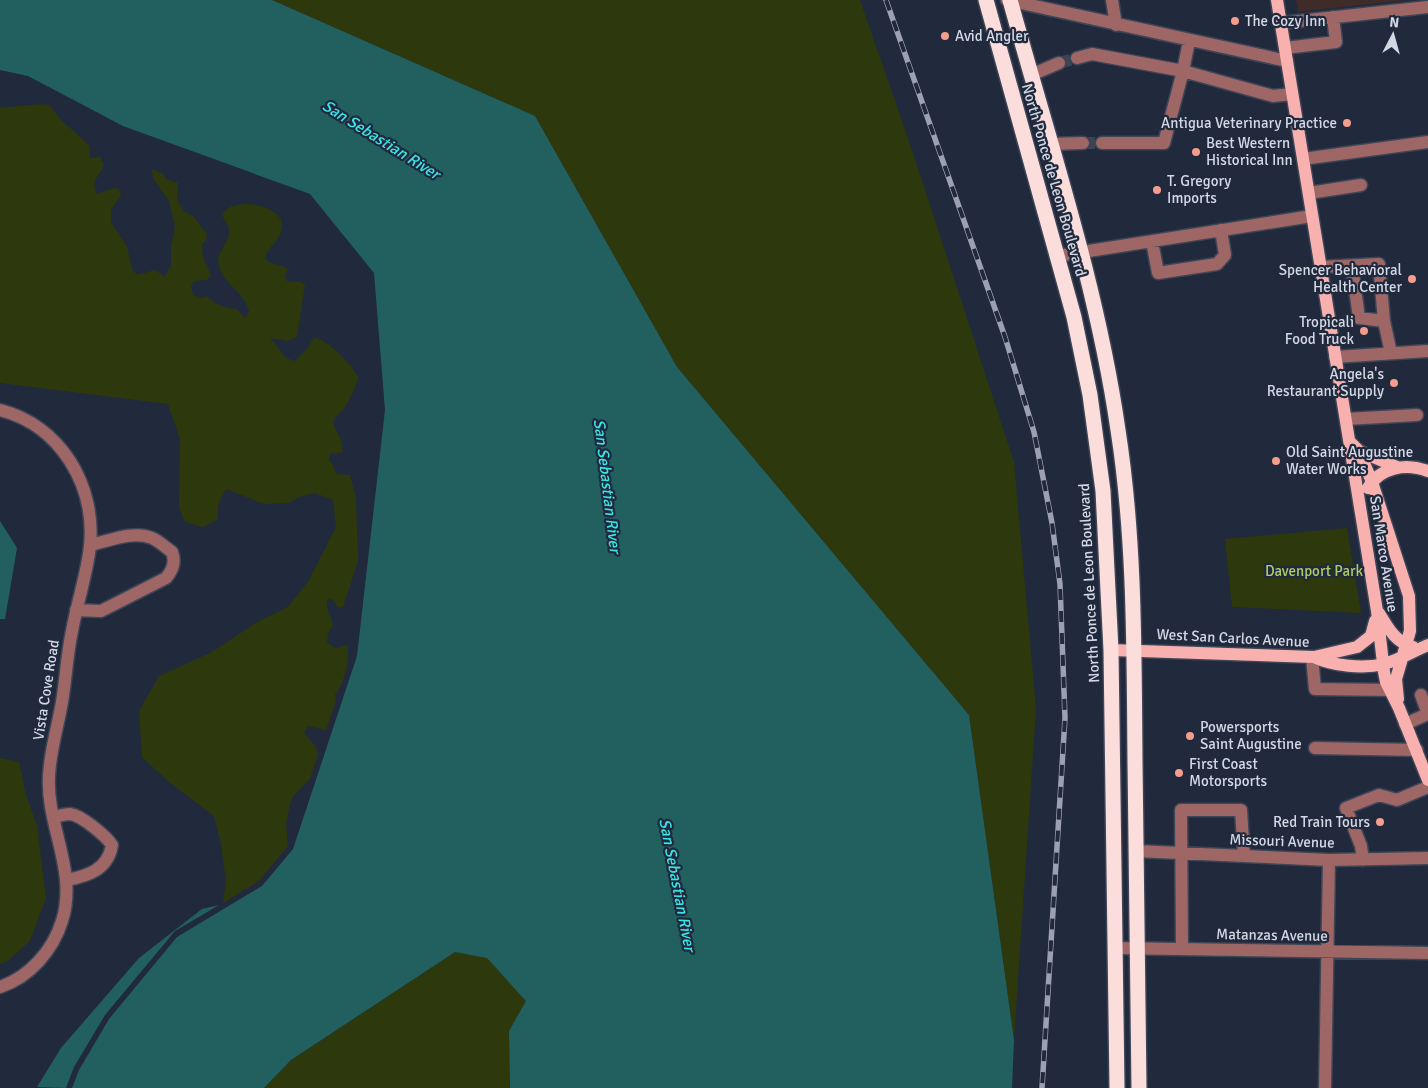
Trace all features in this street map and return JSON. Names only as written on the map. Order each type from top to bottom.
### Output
[{"type":"highway","name":"North Ponce de Leon Boulevard","points":[[986,0],[1074,317],[1095,429],[1106,522],[1111,650],[1117,1088]]},
{"type":"highway","name":"North Ponce de Leon Boulevard","points":[[1009,0],[1080,252],[1103,346],[1118,431],[1129,515],[1134,650],[1139,1088]]},
{"type":"main road","name":"San Marco Avenue","points":[[1277,0],[1377,611],[1382,664],[1390,690],[1425,764],[1428,780]]},
{"type":"main road","points":[[1349,442],[1359,451],[1397,467]]},
{"type":"main road","points":[[1359,451],[1372,482],[1409,596],[1410,631],[1396,679],[1399,708]]},
{"type":"main road","points":[[1360,509],[1364,494],[1380,474],[1397,467],[1417,467],[1428,471]]},
{"type":"main road","points":[[1377,611],[1393,636],[1405,645],[1424,647]]},
{"type":"main road","points":[[1313,657],[1357,648],[1371,636],[1377,611]]},
{"type":"main road","name":"West San Carlos Avenue","points":[[1111,650],[1313,657],[1327,663],[1382,664],[1401,658],[1424,647]]},
{"type":"street","points":[[1009,0],[1044,4],[1116,25],[1190,40],[1286,54],[1336,42],[1333,18]]},
{"type":"street","points":[[1112,0],[1116,25]]},
{"type":"street","points":[[1281,24],[1428,6]]},
{"type":"street","points":[[1102,143],[1164,143],[1190,40]]},
{"type":"street","points":[[1077,58],[1092,54],[1183,71],[1273,96],[1292,94]]},
{"type":"street","points":[[1031,75],[1058,64]]},
{"type":"street","points":[[1303,159],[1428,142]]},
{"type":"street","points":[[1050,144],[1083,143]]},
{"type":"street","points":[[1308,193],[1361,185]]},
{"type":"street","points":[[1057,256],[1312,216]]},
{"type":"street","points":[[1152,241],[1158,273],[1217,264],[1225,255],[1221,230]]},
{"type":"street","points":[[1321,267],[1379,264],[1384,321],[1391,353]]},
{"type":"street","points":[[1352,266],[1359,318],[1384,321]]},
{"type":"street","points":[[1335,357],[1428,351]]},
{"type":"street","name":"Vista Cove Road","points":[[0,410],[34,425],[52,439],[67,456],[79,476],[86,497],[90,520],[90,546],[76,610],[48,775],[66,880],[65,910],[54,942],[32,968],[14,982],[0,987]]},
{"type":"street","points":[[1346,419],[1417,415]]},
{"type":"street","points":[[76,610],[101,612],[166,578],[171,572],[173,564],[172,552],[152,538],[130,535],[90,546]]},
{"type":"street","points":[[1313,657],[1315,689],[1390,690]]},
{"type":"street","points":[[1405,724],[1428,714],[1421,695]]},
{"type":"street","points":[[1315,748],[1417,750]]},
{"type":"street","points":[[1363,860],[1361,846],[1346,808],[1379,795],[1397,800],[1428,787]]},
{"type":"street","points":[[1182,950],[1181,810],[1241,810],[1244,856]]},
{"type":"street","points":[[54,817],[71,814],[78,816],[108,839],[112,845],[106,859],[94,874],[66,880]]},
{"type":"street","name":"Missouri Avenue","points":[[1136,851],[1329,860],[1428,858]]},
{"type":"street","points":[[1326,1088],[1329,860]]},
{"type":"street","name":"Matanzas Avenue","points":[[1114,948],[1428,953]]},
{"type":"shaded area","points":[[1296,0],[1406,0],[1298,12]]},
{"type":"green space","points":[[272,0],[860,0],[910,144],[1014,462],[1036,709],[1014,1040],[969,715],[677,367],[535,116]]},
{"type":"green space","points":[[41,104],[50,105],[61,120],[89,145],[90,158],[100,157],[104,165],[94,186],[97,194],[114,188],[119,189],[121,195],[111,210],[111,222],[127,247],[132,269],[137,275],[155,270],[165,277],[171,265],[171,246],[175,227],[169,201],[153,178],[152,169],[163,174],[166,179],[178,183],[177,198],[183,211],[193,216],[207,234],[206,240],[202,245],[203,257],[211,275],[207,280],[194,281],[191,287],[193,295],[202,298],[206,296],[220,306],[237,309],[245,318],[249,312],[244,299],[225,279],[219,266],[219,255],[229,232],[222,215],[227,209],[235,205],[245,204],[265,208],[280,217],[282,229],[265,258],[288,269],[284,277],[287,281],[301,282],[305,285],[297,337],[288,341],[270,338],[286,358],[295,361],[307,349],[314,338],[326,342],[339,353],[358,377],[347,403],[333,423],[341,440],[343,452],[330,454],[329,461],[332,463],[336,474],[350,475],[356,498],[358,561],[343,607],[338,607],[333,600],[328,599],[327,602],[327,609],[333,625],[328,634],[327,643],[336,648],[347,645],[346,671],[335,695],[336,701],[326,730],[308,726],[304,733],[316,747],[318,755],[310,779],[293,796],[290,804],[286,825],[288,846],[259,881],[223,903],[226,881],[221,844],[214,816],[169,782],[142,757],[139,711],[159,676],[212,652],[257,622],[288,607],[309,580],[336,527],[333,500],[315,493],[299,497],[288,503],[264,504],[226,489],[219,502],[217,520],[203,527],[185,522],[179,508],[180,439],[168,404],[0,383],[0,108]]},
{"type":"green space","name":"Davenport Park","points":[[1347,528],[1361,613],[1232,607],[1225,539]]},
{"type":"green space","points":[[0,758],[19,762],[26,795],[37,825],[46,898],[30,941],[6,962],[0,964]]},
{"type":"green space","points":[[455,952],[487,957],[527,1001],[509,1031],[510,1088],[264,1088],[291,1060]]},
{"type":"water","name":"San Sebastian River","points":[[0,0],[272,0],[535,116],[677,367],[969,715],[1014,1040],[1012,1088],[510,1088],[509,1031],[526,1001],[487,958],[455,952],[291,1060],[264,1088],[72,1088],[79,1070],[109,1019],[177,937],[262,886],[293,849],[357,656],[385,410],[374,273],[310,194],[123,126],[28,76],[0,70]]},
{"type":"water","points":[[0,521],[17,548],[5,619],[0,619]]},
{"type":"water","points":[[219,905],[175,931],[105,1015],[74,1067],[66,1088],[37,1087],[61,1048],[139,958],[202,909]]},
{"type":"tunnel","points":[[1059,63],[1077,58]]},
{"type":"tunnel","points":[[1083,143],[1102,143]]},
{"type":"railway","points":[[886,0],[1005,337],[1034,432],[1052,523],[1060,584],[1065,718],[1042,1088]]},
{"type":"place","name":"The Cozy Inn","points":[[1235,21]]},
{"type":"place","name":"Avid Angler","points":[[945,36]]},
{"type":"place","name":"Antigua Veterinary Practice","points":[[1347,123]]},
{"type":"place","name":"Best Western Historical Inn","points":[[1196,152]]},
{"type":"place","name":"T. Gregory Imports","points":[[1157,190]]},
{"type":"place","name":"Spencer Behavioral Health Center","points":[[1412,279]]},
{"type":"place","name":"Tropicali Food Truck","points":[[1364,331]]},
{"type":"place","name":"Angela's Restaurant Supply","points":[[1394,383]]},
{"type":"place","name":"Old Saint Augustine Water Works","points":[[1276,461]]},
{"type":"place","name":"Powersports Saint Augustine","points":[[1190,736]]},
{"type":"place","name":"First Coast Motorsports","points":[[1179,773]]},
{"type":"place","name":"Red Train Tours","points":[[1380,822]]}]
